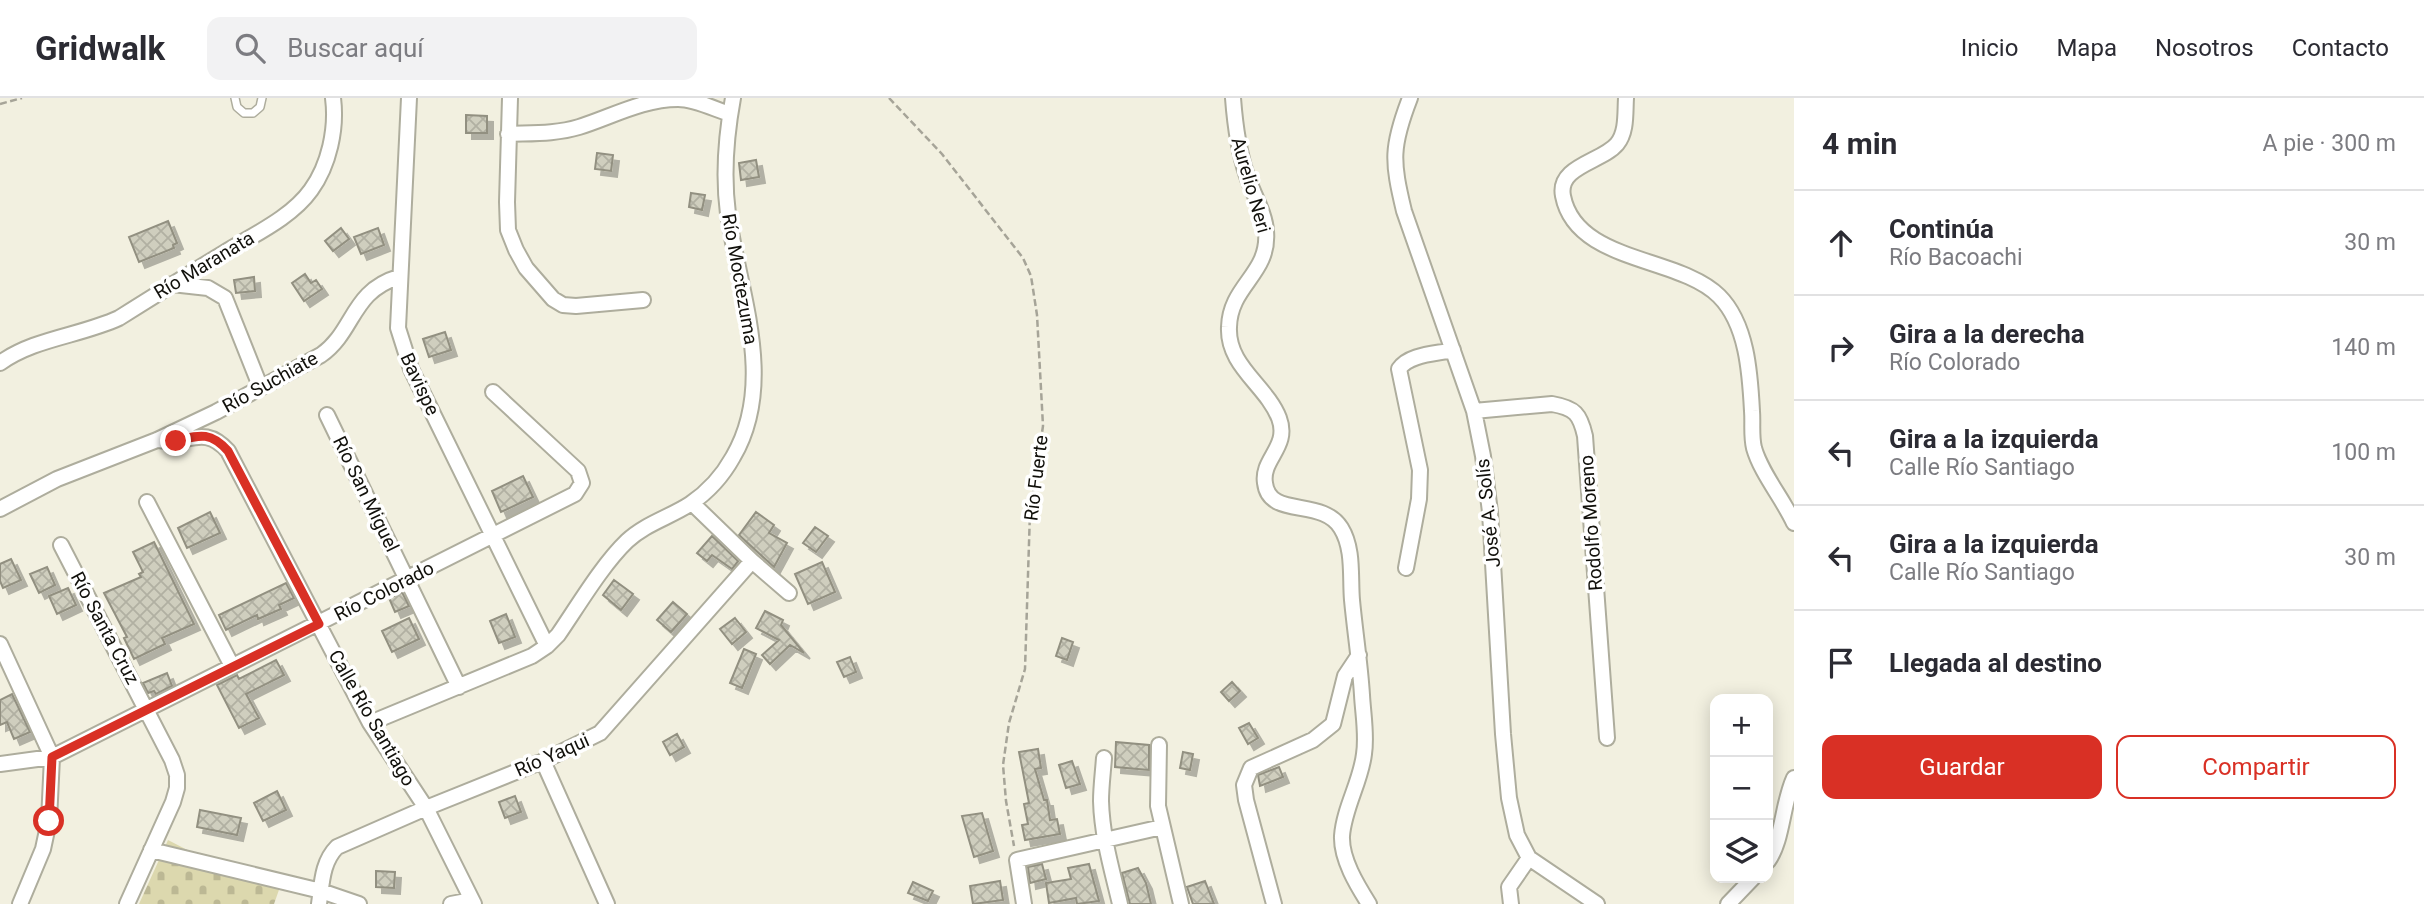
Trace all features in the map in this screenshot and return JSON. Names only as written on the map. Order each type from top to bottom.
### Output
[{"type":"street","name":"Río Maranata","points":[[0,363],[19,350],[98,327],[119,318],[283,217],[310,192],[323,170],[331,144],[334,98]]},
{"type":"street","name":"Bavispe","points":[[409,98],[398,328],[411,369],[547,646]]},
{"type":"street","points":[[510,98],[508,229],[516,250],[543,289],[563,305],[643,300]]},
{"type":"street","points":[[508,134],[557,132],[646,103],[682,98],[730,114]]},
{"type":"street","name":"Río Moctezuma","points":[[370,723],[532,656],[547,646],[558,635],[615,553],[628,540],[692,503],[719,478],[734,455],[747,424],[753,387],[754,347],[728,212],[725,168],[733,98]]},
{"type":"street","name":"Aurelio Neri","points":[[1233,98],[1237,139],[1266,226],[1266,254],[1234,303],[1228,329],[1235,354],[1270,400],[1281,428],[1279,446],[1265,474],[1268,494],[1275,501],[1286,505],[1329,514],[1346,536],[1359,655]]},
{"type":"street","name":"José A. Solís","points":[[1410,98],[1396,132],[1394,156],[1398,184],[1404,211],[1474,411],[1483,456],[1490,512],[1509,798],[1517,835],[1529,858]]},
{"type":"street","points":[[1626,98],[1623,132],[1617,144],[1593,161],[1577,168],[1568,177],[1563,185],[1565,202],[1580,227],[1593,237],[1613,249],[1696,281],[1720,296],[1737,326],[1744,348],[1751,379],[1752,437],[1756,454],[1794,523]]},
{"type":"street","name":"Río Suchiate","points":[[0,509],[57,479],[157,440],[216,412],[327,351],[372,289],[399,276]]},
{"type":"street","points":[[172,284],[208,288],[225,298],[260,386]]},
{"type":"street","points":[[1406,568],[1419,499],[1420,470],[1399,369],[1403,363],[1410,360],[1453,350]]},
{"type":"street","name":"Río Colorado","points":[[0,764],[52,757],[575,494],[582,483],[578,471],[493,391]]},
{"type":"street","name":"Rodolfo Moreno","points":[[1474,411],[1552,404],[1565,406],[1576,412],[1582,422],[1607,738]]},
{"type":"street","name":"Río San Miguel","points":[[327,415],[459,687]]},
{"type":"street","name":"Calle Río Santiago","points":[[157,440],[169,442],[200,435],[209,436],[218,440],[228,451],[370,723],[426,808],[473,903]]},
{"type":"street","points":[[147,502],[232,666]]},
{"type":"street","points":[[692,503],[789,593]]},
{"type":"street","name":"Río Santa Cruz","points":[[61,545],[147,708],[177,775],[177,788],[127,904]]},
{"type":"street","name":"Río Yaqui","points":[[320,897],[328,856],[337,847],[543,761],[600,733],[752,561]]},
{"type":"street","points":[[0,644],[52,757],[47,831],[43,849],[20,904]]},
{"type":"street","points":[[1274,904],[1246,800],[1244,785],[1247,775],[1258,764],[1313,740],[1333,724],[1345,676],[1359,655]]},
{"type":"street","points":[[1359,655],[1364,756],[1342,835],[1348,863],[1369,904]]},
{"type":"street","points":[[1159,745],[1157,786],[1162,827],[1181,904]]},
{"type":"street","points":[[1104,758],[1101,798],[1105,841],[1120,904]]},
{"type":"street","points":[[543,761],[607,904]]},
{"type":"street","points":[[1773,849],[1794,778]]},
{"type":"street","points":[[1024,904],[1017,860],[1162,827]]},
{"type":"street","points":[[151,850],[233,868],[320,897],[359,904]]},
{"type":"street","points":[[1511,904],[1508,887],[1529,858],[1597,904]]},
{"type":"street","points":[[1728,904],[1748,883]]},
{"type":"street","points":[[451,904],[473,903]]},
{"type":"lane","points":[[235,98],[237,107],[244,113],[253,113],[260,107],[262,98]]},
{"type":"path","points":[[0,104],[22,98]]},
{"type":"path","name":"Río Fuerte","points":[[889,98],[942,154],[1023,258],[1031,276],[1037,316],[1043,426],[1030,512],[1025,669],[1009,723],[1003,765],[1006,801],[1017,860]]},
{"type":"green space","points":[[168,840],[230,872],[280,887],[274,904],[139,904]]},
{"type":"building","points":[[466,115],[487,116],[487,133],[466,133]]},
{"type":"building","points":[[597,153],[613,155],[611,171],[595,169]]},
{"type":"building","points":[[756,160],[759,177],[741,180],[739,163]]},
{"type":"building","points":[[691,193],[705,195],[702,210],[689,207]]},
{"type":"building","points":[[168,221],[177,243],[173,245],[174,248],[139,262],[129,237]]},
{"type":"building","points":[[341,228],[349,239],[333,251],[325,241]]},
{"type":"building","points":[[378,228],[384,245],[361,254],[354,237]]},
{"type":"building","points":[[305,274],[311,283],[316,280],[322,289],[304,301],[292,283]]},
{"type":"building","points":[[254,277],[255,291],[236,293],[234,280]]},
{"type":"building","points":[[445,332],[451,350],[429,357],[423,339]]},
{"type":"building","points":[[523,476],[533,497],[501,512],[492,491]]},
{"type":"building","points":[[210,512],[220,533],[187,548],[178,528]]},
{"type":"building","points":[[756,512],[774,525],[769,533],[787,543],[774,567],[739,535]]},
{"type":"building","points":[[815,527],[828,536],[816,552],[803,543]]},
{"type":"building","points":[[712,536],[738,561],[732,569],[712,555],[707,561],[697,553]]},
{"type":"building","points":[[154,542],[194,624],[162,638],[165,644],[134,659],[124,638],[127,637],[104,593],[141,577],[139,574],[143,572],[133,552]]},
{"type":"building","points":[[11,559],[21,580],[3,588],[0,581],[0,564]]},
{"type":"building","points":[[822,562],[835,592],[808,604],[795,574]]},
{"type":"building","points":[[47,567],[55,585],[39,593],[30,574]]},
{"type":"building","points":[[614,580],[633,594],[621,610],[603,595]]},
{"type":"building","points":[[286,583],[294,598],[279,605],[281,609],[258,619],[257,615],[226,630],[219,615]]},
{"type":"building","points":[[68,588],[76,605],[57,614],[49,596]]},
{"type":"building","points":[[402,592],[409,606],[395,612],[389,598]]},
{"type":"building","points":[[673,602],[687,614],[671,632],[657,620]]},
{"type":"building","points":[[765,611],[783,620],[781,625],[804,653],[790,645],[770,664],[762,655],[779,640],[756,628]]},
{"type":"building","points":[[506,614],[515,637],[499,643],[490,621]]},
{"type":"building","points":[[409,618],[419,639],[392,652],[382,631]]},
{"type":"building","points":[[735,618],[746,632],[732,644],[720,629]]},
{"type":"building","points":[[1062,638],[1073,642],[1067,660],[1056,656]]},
{"type":"building","points":[[744,649],[756,654],[742,688],[730,683]]},
{"type":"building","points":[[850,657],[856,672],[844,677],[837,662]]},
{"type":"building","points":[[276,660],[284,675],[246,694],[259,718],[239,728],[217,685],[237,675],[239,679]]},
{"type":"building","points":[[167,673],[172,686],[156,694],[154,691],[148,693],[143,683]]},
{"type":"building","points":[[1232,682],[1240,691],[1229,701],[1221,692]]},
{"type":"building","points":[[12,694],[30,732],[14,739],[7,722],[0,725],[0,700]]},
{"type":"building","points":[[1249,723],[1258,738],[1248,744],[1239,728]]},
{"type":"building","points":[[677,734],[684,747],[670,755],[663,742]]},
{"type":"building","points":[[1116,742],[1149,745],[1149,770],[1115,767]]},
{"type":"building","points":[[1038,749],[1041,768],[1035,769],[1044,800],[1047,800],[1050,820],[1057,819],[1060,834],[1025,840],[1022,825],[1028,824],[1024,804],[1029,803],[1019,752]]},
{"type":"building","points":[[1183,752],[1193,754],[1190,770],[1180,768]]},
{"type":"building","points":[[1072,761],[1080,784],[1066,788],[1059,765]]},
{"type":"building","points":[[1279,767],[1283,777],[1260,786],[1258,775]]},
{"type":"building","points":[[277,791],[286,810],[263,821],[254,803]]},
{"type":"building","points":[[515,796],[521,812],[505,818],[499,802]]},
{"type":"building","points":[[200,810],[241,818],[237,835],[197,827]]},
{"type":"building","points":[[982,813],[993,851],[974,857],[962,816]]},
{"type":"building","points":[[1042,864],[1046,879],[1030,883],[1028,867]]},
{"type":"building","points":[[1089,864],[1099,901],[1077,904],[1076,898],[1049,903],[1046,883],[1071,879],[1068,868]]},
{"type":"building","points":[[1138,868],[1146,883],[1151,904],[1130,904],[1122,873]]},
{"type":"building","points":[[376,871],[395,872],[394,888],[376,887]]},
{"type":"building","points":[[1000,881],[1003,900],[973,904],[970,886]]},
{"type":"building","points":[[1205,881],[1214,904],[1193,904],[1187,887]]},
{"type":"building","points":[[913,882],[933,891],[928,901],[908,893]]},
{"type":"route","points":[[49,821],[52,757],[319,624],[228,451],[218,440],[209,436],[200,435],[176,441]]}]
